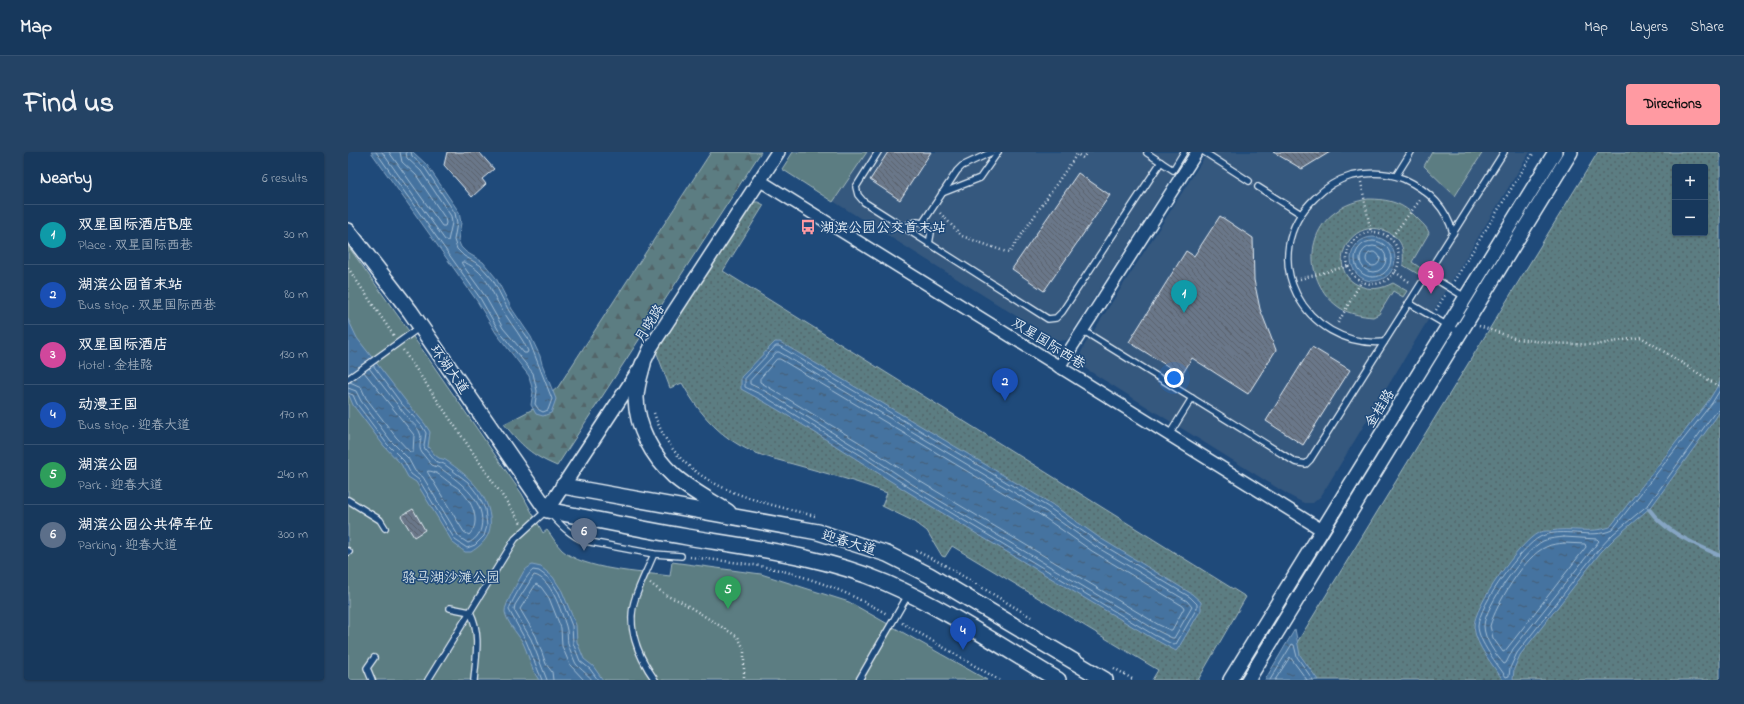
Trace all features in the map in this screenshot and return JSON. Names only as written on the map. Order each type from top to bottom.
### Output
[{"type":"main road","name":"环湖大道","points":[[348,231],[420,327],[547,510]]},
{"type":"main road","points":[[642,364],[636,396],[638,416],[646,440],[660,461],[675,477],[734,516]]},
{"type":"main road","name":"迎春大道","points":[[563,486],[818,532],[887,554],[929,576],[1105,680]]},
{"type":"main road","name":"迎春大道","points":[[547,510],[663,533],[791,554],[830,564],[886,583],[908,594],[956,620],[1058,680]]},
{"type":"street","name":"月晓路","points":[[547,510],[778,152]]},
{"type":"street","points":[[1059,367],[1197,152]]},
{"type":"street","name":"金桂路","points":[[1230,680],[1555,152]]},
{"type":"street","points":[[1248,680],[1571,152]]},
{"type":"street","name":"双星国际西巷","points":[[759,180],[1322,530]]},
{"type":"lane","points":[[878,152],[856,187],[858,195],[864,202],[1048,319],[1056,318],[1062,312],[1161,162]]},
{"type":"lane","points":[[922,224],[957,171],[962,166],[992,152]]},
{"type":"lane","points":[[942,194],[980,178],[998,152]]},
{"type":"lane","points":[[1148,152],[1147,154],[1173,170],[1184,152]]},
{"type":"lane","points":[[1204,152],[1249,181]]},
{"type":"lane","points":[[1396,176],[1411,152]]},
{"type":"lane","points":[[1082,330],[1294,462],[1306,464],[1310,460],[1504,152]]},
{"type":"lane","points":[[1384,342],[1372,344],[1357,342],[1333,333],[1309,314],[1301,303],[1292,282],[1289,264],[1289,250],[1296,224],[1301,214],[1312,200],[1334,182],[1360,174],[1374,173],[1396,176],[1415,184],[1426,192],[1445,213],[1453,233]]},
{"type":"lane","points":[[1258,187],[1301,214]]},
{"type":"lane","points":[[903,228],[911,222],[919,222],[926,226],[931,233],[929,244]]},
{"type":"lane","points":[[1427,274],[1478,304]]},
{"type":"lane","points":[[1409,303],[1448,326],[1463,328]]},
{"type":"lane","points":[[348,379],[420,327]]},
{"type":"lane","points":[[1169,435],[1192,398]]},
{"type":"lane","points":[[348,500],[380,520],[385,528]]},
{"type":"lane","points":[[428,680],[515,539],[547,510],[564,528],[576,537],[598,544],[654,554],[682,556]]},
{"type":"lane","points":[[654,554],[635,597],[631,620],[635,642],[643,663],[655,680]]},
{"type":"lane","points":[[859,680],[908,594]]},
{"type":"lane","points":[[450,608],[470,612]]},
{"type":"lane","points":[[470,612],[474,620],[478,636],[474,680]]},
{"type":"lane","points":[[372,680],[367,668],[374,658]]},
{"type":"path","points":[[934,206],[962,236],[1009,253],[1077,154],[1083,158],[1087,152]]},
{"type":"path","points":[[1432,316],[1534,152]]},
{"type":"path","points":[[1360,174],[1371,233]]},
{"type":"path","points":[[1390,239],[1426,192]]},
{"type":"path","points":[[1371,233],[1380,233],[1390,239],[1395,244],[1399,261],[1394,272],[1385,282],[1367,284],[1352,274],[1346,259],[1352,242],[1359,236],[1371,233]]},
{"type":"path","points":[[1292,282],[1348,266]]},
{"type":"path","points":[[348,268],[525,529]]},
{"type":"path","points":[[1394,272],[1419,287]]},
{"type":"path","points":[[1333,333],[1362,282]]},
{"type":"path","points":[[1463,328],[1551,343],[1596,345],[1641,337],[1720,387]]},
{"type":"path","points":[[682,556],[761,566],[797,576],[843,592],[894,618],[999,680]]},
{"type":"path","points":[[644,579],[667,596],[680,601],[738,637],[744,649],[744,680]]},
{"type":"shaded area","points":[[793,152],[1188,152],[1067,340],[1059,341],[1048,336],[782,169]]},
{"type":"shaded area","points":[[1208,152],[1530,152],[1321,496],[1313,503],[1304,503],[1292,497],[1088,370],[1082,365],[1080,360],[1080,355],[1084,346]]},
{"type":"green space","points":[[711,152],[761,152],[557,466],[540,458],[522,444],[504,424],[533,409],[558,387]]},
{"type":"green space","points":[[793,152],[867,152],[833,202],[782,169]]},
{"type":"green space","points":[[1432,152],[1483,152],[1455,196],[1424,166]]},
{"type":"green space","points":[[1598,152],[1720,152],[1720,680],[1274,680]]},
{"type":"green space","points":[[1368,199],[1389,201],[1401,205],[1412,213],[1426,227],[1429,233],[1412,262],[1422,269],[1418,274],[1403,265],[1402,246],[1397,238],[1388,232],[1374,228],[1362,230],[1353,237],[1346,246],[1343,256],[1343,267],[1348,277],[1358,285],[1372,289],[1384,287],[1393,283],[1407,291],[1403,297],[1393,291],[1379,314],[1373,317],[1347,312],[1329,298],[1321,287],[1315,274],[1313,260],[1314,246],[1318,233],[1326,221],[1344,206]]},
{"type":"green space","points":[[754,202],[764,205],[723,271],[1246,597],[1198,680],[1152,680],[1158,670],[952,546],[945,557],[942,556],[927,531],[915,522],[882,506],[887,493],[844,478],[746,449],[722,433],[706,418],[682,383],[670,388],[656,351],[750,204]]},
{"type":"green space","name":"骆马湖沙滩公园","points":[[348,246],[426,355],[522,494],[543,533],[547,530],[562,550],[572,557],[584,562],[613,569],[670,576],[672,562],[761,574],[849,602],[987,680],[348,680]]},
{"type":"water","points":[[371,152],[413,152],[427,165],[459,212],[461,223],[458,240],[461,247],[466,252],[483,262],[496,278],[512,309],[531,337],[540,356],[556,399],[551,413],[543,416],[536,414],[531,405],[533,392],[529,376],[496,333],[477,301]]},
{"type":"water","points":[[1369,237],[1377,237],[1382,238],[1389,243],[1394,250],[1394,268],[1389,275],[1382,280],[1369,281],[1361,278],[1354,271],[1351,263],[1351,255],[1354,247],[1361,240]]},
{"type":"water","points":[[348,319],[357,338],[430,432],[428,447],[438,457],[446,460],[469,478],[485,500],[490,517],[489,533],[484,541],[471,552],[465,552],[453,543],[416,482],[408,477],[401,464],[384,446],[353,405],[348,393]]},
{"type":"water","points":[[775,342],[780,342],[1050,503],[1100,538],[1192,594],[1201,602],[1201,610],[1176,651],[969,529],[805,426],[741,389],[741,377]]},
{"type":"water","points":[[1720,382],[1720,411],[1652,506],[1601,552],[1520,655],[1514,669],[1513,680],[1503,680],[1481,648],[1475,634],[1474,627],[1481,605],[1499,576],[1520,549],[1539,532],[1558,530],[1595,530],[1610,527],[1709,400]]},
{"type":"water","points":[[532,565],[541,567],[553,577],[562,591],[576,625],[577,642],[584,659],[593,666],[603,680],[539,680],[522,641],[510,623],[505,612],[505,609],[522,574]]},
{"type":"water","points":[[1295,629],[1300,655],[1318,680],[1265,680]]},
{"type":"building","points":[[447,152],[479,152],[494,169],[482,179],[486,184],[472,197],[444,165]]},
{"type":"building","points":[[888,152],[931,152],[900,200],[870,180]]},
{"type":"building","points":[[1273,152],[1330,152],[1302,169]]},
{"type":"building","points":[[1078,173],[1110,195],[1044,291],[1012,269]]},
{"type":"building","points":[[1220,216],[1253,238],[1254,280],[1260,309],[1276,350],[1248,394],[1192,358],[1182,375],[1129,342],[1186,251],[1194,256]]},
{"type":"building","points":[[1312,347],[1350,370],[1303,445],[1266,421]]},
{"type":"building","points":[[413,509],[425,530],[414,537],[401,516]]},
{"type":"waterway","points":[[1649,509],[1664,525],[1681,537],[1720,556]]},
{"type":"place","name":"湖滨公园公交首末站","points":[[808,227]]},
{"type":"place","name":"双星国际酒店","points":[[1431,294]]},
{"type":"place","name":"双星国际酒店B座","points":[[1184,313]]},
{"type":"place","name":"湖滨公园首末站","points":[[1005,401]]},
{"type":"place","name":"湖滨公园公共停车位","points":[[584,551]]},
{"type":"place","name":"湖滨公园","points":[[728,609]]},
{"type":"place","name":"动漫王国","points":[[963,650]]}]
